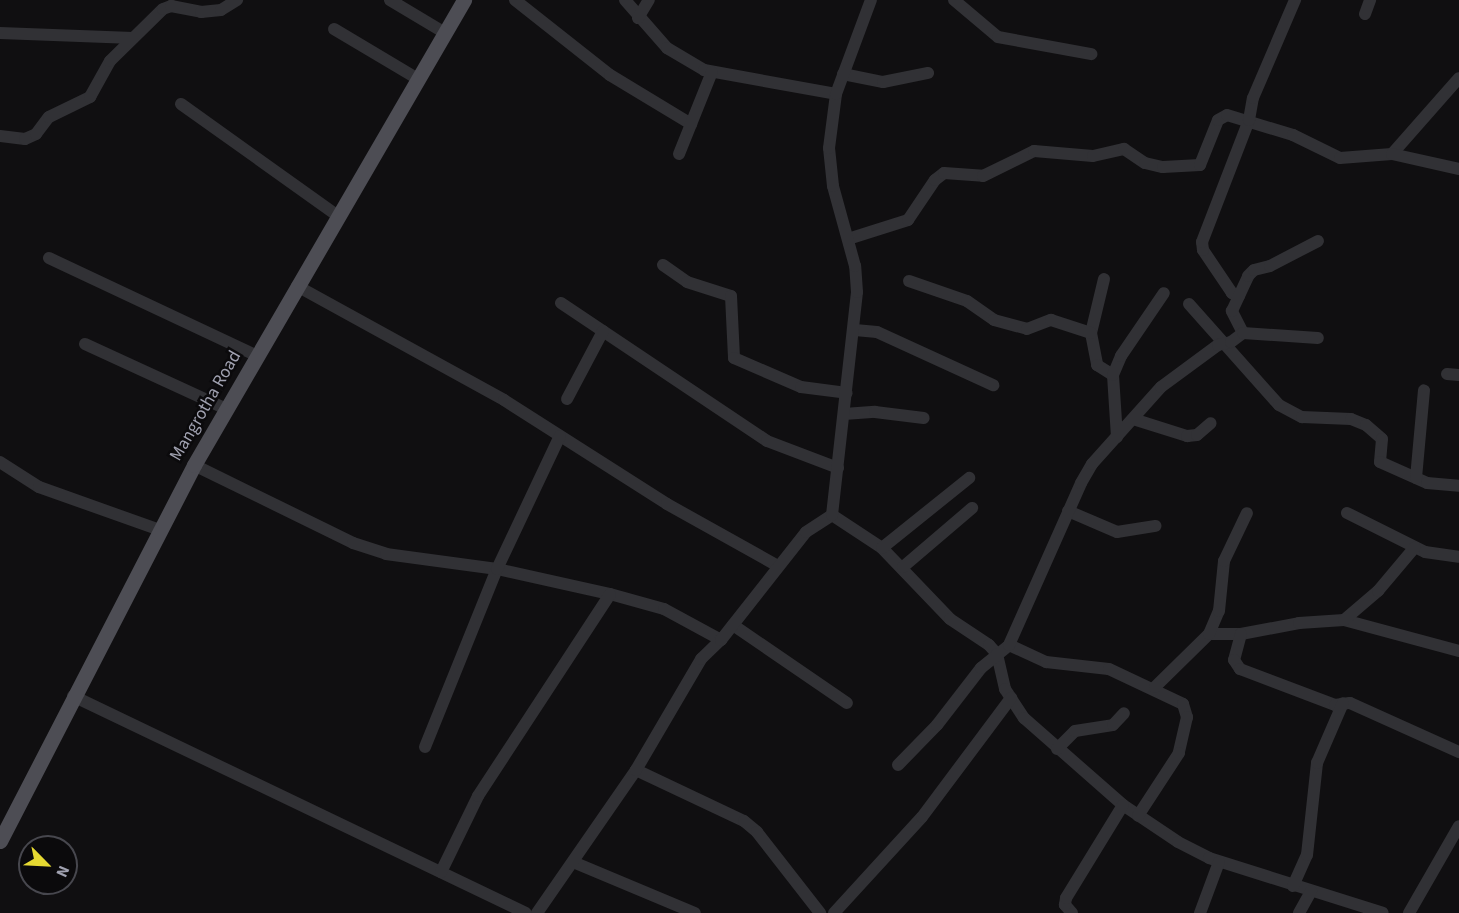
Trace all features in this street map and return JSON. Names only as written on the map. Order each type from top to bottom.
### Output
[{"type":"main road","name":"Mangrotha Road","points":[[1,837],[194,465],[464,0]]},
{"type":"street","points":[[0,136],[13,140],[25,139],[36,134],[49,117],[90,97],[110,61],[171,6],[201,12],[221,10],[237,0]]},
{"type":"street","points":[[390,0],[445,33]]},
{"type":"street","points":[[514,0],[610,75],[691,124]]},
{"type":"street","points":[[625,0],[638,18],[678,57],[712,72],[836,94]]},
{"type":"street","points":[[638,18],[649,0]]},
{"type":"street","points":[[537,913],[636,770],[701,659],[721,640],[806,532],[832,515],[855,330],[855,266],[833,186],[829,148],[836,94],[871,0]]},
{"type":"street","points":[[954,0],[998,38],[1091,54]]},
{"type":"street","points":[[1239,296],[1226,284],[1203,250],[1202,242],[1249,120],[1253,98],[1295,0]]},
{"type":"street","points":[[1365,14],[1370,0]]},
{"type":"street","points":[[334,29],[418,79]]},
{"type":"street","points":[[0,33],[134,38]]},
{"type":"street","points":[[679,154],[712,72]]},
{"type":"street","points":[[843,74],[883,82],[928,73]]},
{"type":"street","points":[[1392,154],[1459,78]]},
{"type":"street","points":[[181,104],[338,216]]},
{"type":"street","points":[[848,239],[908,220],[935,180],[944,173],[983,176],[1035,151],[1093,156],[1124,149],[1146,163],[1194,167],[1204,160],[1222,117],[1249,120],[1293,135],[1340,158],[1392,154],[1459,169]]},
{"type":"street","points":[[1243,333],[1232,311],[1254,270],[1270,266],[1318,241]]},
{"type":"street","points":[[48,258],[257,356]]},
{"type":"street","points":[[663,265],[687,282],[731,296],[734,358],[801,387],[847,393]]},
{"type":"street","points":[[1104,279],[1091,333],[1097,365],[1113,375]]},
{"type":"street","points":[[909,281],[967,301],[994,320],[1027,329],[1051,320],[1091,333]]},
{"type":"street","points":[[297,286],[504,400],[668,504],[778,566]]},
{"type":"street","points":[[1117,436],[1113,375],[1121,356],[1164,293]]},
{"type":"street","points":[[561,303],[767,441],[838,468]]},
{"type":"street","points":[[1189,304],[1280,405],[1302,417],[1352,419],[1366,425],[1382,439],[1380,462],[1416,478],[1459,486]]},
{"type":"street","points":[[855,330],[877,332],[993,385]]},
{"type":"street","points":[[567,399],[603,331]]},
{"type":"street","points":[[898,765],[937,725],[981,668],[1009,645],[1068,511],[1092,464],[1161,387],[1218,345],[1226,344],[1243,333],[1318,338]]},
{"type":"street","points":[[85,344],[226,408]]},
{"type":"street","points":[[1416,478],[1424,390]]},
{"type":"street","points":[[844,414],[875,412],[924,417]]},
{"type":"street","points":[[1133,418],[1187,436],[1197,435],[1212,423]]},
{"type":"street","points":[[426,747],[497,569],[560,436]]},
{"type":"street","points":[[0,462],[39,487],[160,530]]},
{"type":"street","points":[[194,465],[353,543],[387,554],[497,569],[610,594],[664,609],[721,640]]},
{"type":"street","points":[[882,548],[969,478]]},
{"type":"street","points":[[903,567],[972,508]]},
{"type":"street","points":[[1068,511],[1117,532],[1156,526]]},
{"type":"street","points":[[1155,687],[1209,634],[1219,611],[1224,561],[1247,513]]},
{"type":"street","points":[[1347,513],[1415,547],[1459,557]]},
{"type":"street","points":[[832,515],[882,548],[903,567],[950,619],[997,654],[1005,689],[1024,718],[1138,816],[1178,842],[1219,862],[1383,913]]},
{"type":"street","points":[[1344,620],[1378,591],[1415,547]]},
{"type":"street","points":[[441,872],[478,796],[610,594]]},
{"type":"street","points":[[1209,634],[1241,634],[1299,622],[1344,620],[1459,651]]},
{"type":"street","points":[[733,625],[847,703]]},
{"type":"street","points":[[1241,634],[1234,660],[1240,669],[1335,705],[1350,703],[1459,752]]},
{"type":"street","points":[[1009,645],[1046,662],[1108,669],[1155,687],[1183,704],[1187,717],[1179,753],[1138,816]]},
{"type":"street","points":[[73,696],[526,913]]},
{"type":"street","points":[[834,913],[922,817],[1011,698]]},
{"type":"street","points":[[1293,886],[1306,855],[1317,763],[1343,704]]},
{"type":"street","points":[[1057,748],[1075,731],[1113,725],[1124,713]]},
{"type":"street","points":[[636,770],[750,826],[820,913]]},
{"type":"street","points":[[1072,913],[1065,905],[1066,898],[1123,805]]},
{"type":"street","points":[[1409,913],[1459,826]]},
{"type":"street","points":[[573,862],[695,913]]},
{"type":"street","points":[[1200,913],[1219,862]]},
{"type":"street","points":[[1299,913],[1311,891]]}]
